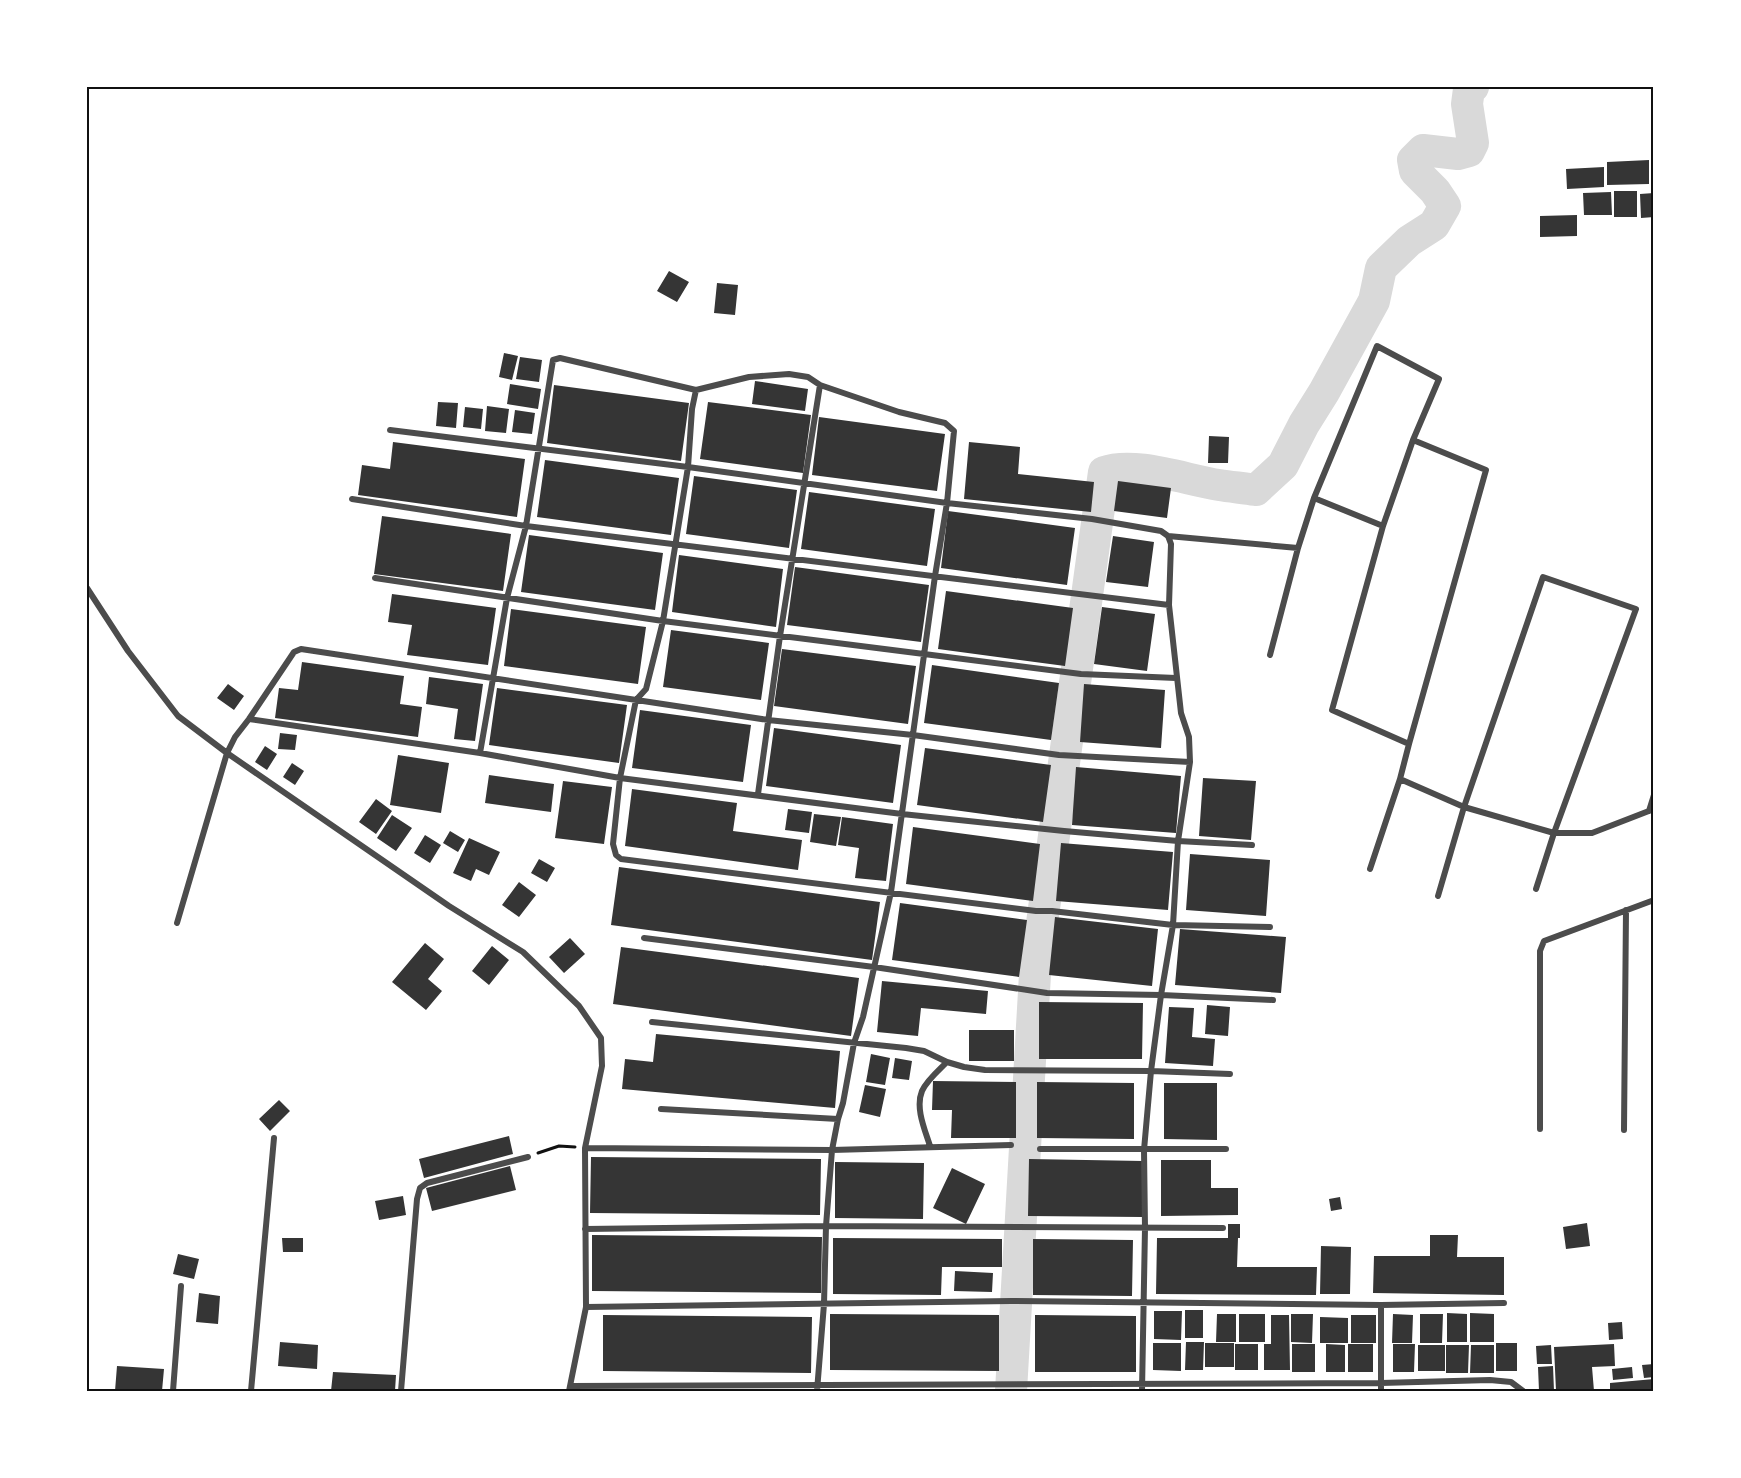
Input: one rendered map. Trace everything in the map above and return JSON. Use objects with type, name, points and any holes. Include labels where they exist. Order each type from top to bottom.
[{"type":"street","points":[[1270,655],[1298,548],[1314,498],[1377,346],[1439,379],[1413,440],[1383,526],[1332,710],[1409,744]]},
{"type":"street","points":[[480,753],[507,598],[526,526],[554,359],[560,358],[696,390],[749,377],[774,374],[808,377],[820,385],[899,412],[945,423],[954,431],[947,503],[891,892],[863,1017],[854,1043],[832,1150],[826,1226],[825,1304],[817,1388]]},
{"type":"street","points":[[758,794],[780,636],[820,385]]},
{"type":"street","points":[[696,390],[692,409],[688,467],[663,621],[646,689],[636,700],[620,778],[613,844],[616,855],[621,859],[1036,911],[1173,925],[1270,927]]},
{"type":"street","points":[[390,430],[688,467],[947,503],[1096,520],[1161,531],[1168,536],[1298,548]]},
{"type":"street","points":[[1370,869],[1400,779],[1486,470],[1413,440]]},
{"type":"street","points":[[1314,498],[1383,526]]},
{"type":"street","points":[[352,500],[526,526],[1169,605]]},
{"type":"street","points":[[1142,1387],[1144,1150],[1151,1071],[1173,925],[1178,841],[1190,762],[1189,737],[1181,713],[1176,678],[1169,605],[1171,544],[1168,536]]},
{"type":"street","points":[[1438,896],[1464,807],[1543,577],[1636,609],[1554,833],[1536,889]]},
{"type":"street","points":[[375,578],[663,621],[1081,674],[1176,678]]},
{"type":"street","points":[[87,588],[128,651],[178,716],[227,753],[449,906],[523,952],[579,1006],[601,1038],[602,1066],[585,1148],[586,1307],[570,1389],[817,1388],[1007,1384],[1142,1387],[1381,1387],[1490,1380],[1511,1382],[1523,1391]]},
{"type":"street","points":[[177,922],[227,753],[235,737],[294,652],[301,650],[768,720],[913,735],[1069,756],[1190,762]]},
{"type":"street","points":[[249,719],[480,753],[620,778],[902,814],[1048,830],[1252,845]]},
{"type":"street","points":[[1400,779],[1464,807],[1554,833],[1592,833],[1652,810],[1654,795]]},
{"type":"street","points":[[1540,1129],[1540,951],[1544,941],[1654,900]]},
{"type":"street","points":[[1624,1130],[1626,910]]},
{"type":"street","points":[[644,938],[874,967],[1047,993],[1273,1000]]},
{"type":"street","points":[[651,1022],[924,1051],[947,1062],[985,1070],[1230,1074]]},
{"type":"street","points":[[930,1146],[922,1120],[920,1099],[929,1080],[947,1062]]},
{"type":"street","points":[[661,1109],[838,1119]]},
{"type":"street","points":[[251,1391],[274,1138]]},
{"type":"street","points":[[585,1148],[832,1150],[1011,1145]]},
{"type":"street","points":[[1040,1149],[1226,1149]]},
{"type":"street","points":[[401,1391],[417,1199],[420,1188],[427,1183],[528,1157]]},
{"type":"street","points":[[585,1229],[826,1226],[1223,1228]]},
{"type":"street","points":[[173,1391],[181,1286]]},
{"type":"street","points":[[586,1307],[1011,1301],[1029,1303],[1381,1305],[1504,1303]]},
{"type":"street","points":[[1381,1305],[1381,1387]]},
{"type":"path","points":[[528,1157],[559,1146],[585,1148]]},
{"type":"building","points":[[1649,160],[1649,184],[1607,185],[1607,162]]},
{"type":"building","points":[[1604,167],[1604,187],[1567,189],[1566,169]]},
{"type":"building","points":[[1614,191],[1637,191],[1637,217],[1614,217]]},
{"type":"building","points":[[1611,192],[1612,215],[1584,215],[1583,193]]},
{"type":"building","points":[[1654,193],[1654,217],[1641,218],[1640,194]]},
{"type":"building","points":[[1577,215],[1577,236],[1540,237],[1540,216]]},
{"type":"building","points":[[669,271],[689,282],[677,302],[657,291]]},
{"type":"building","points":[[717,283],[738,285],[735,315],[714,313]]},
{"type":"building","points":[[504,353],[518,356],[512,380],[499,377]]},
{"type":"building","points":[[520,357],[542,360],[539,382],[516,379]]},
{"type":"building","points":[[755,381],[808,389],[805,411],[752,404]]},
{"type":"building","points":[[510,384],[541,389],[538,409],[507,404]]},
{"type":"building","points":[[554,385],[689,403],[681,461],[547,443]]},
{"type":"building","points":[[438,402],[458,403],[456,428],[436,426]]},
{"type":"building","points":[[708,402],[811,415],[803,473],[700,459]]},
{"type":"building","points":[[487,406],[509,409],[506,433],[485,431]]},
{"type":"building","points":[[465,407],[483,409],[481,429],[463,427]]},
{"type":"building","points":[[515,410],[535,413],[532,434],[512,432]]},
{"type":"building","points":[[819,417],[945,434],[937,491],[812,475]]},
{"type":"building","points":[[1209,436],[1229,437],[1228,463],[1208,463]]},
{"type":"building","points":[[393,442],[525,459],[517,517],[358,495],[362,465],[390,469]]},
{"type":"building","points":[[969,442],[1020,447],[1018,474],[1094,482],[1091,512],[964,499]]},
{"type":"building","points":[[545,460],[679,478],[671,535],[537,517]]},
{"type":"building","points":[[694,476],[797,490],[789,548],[686,534]]},
{"type":"building","points":[[1118,481],[1171,488],[1167,518],[1114,511]]},
{"type":"building","points":[[809,492],[935,509],[927,566],[801,549]]},
{"type":"building","points":[[948,511],[1075,528],[1067,585],[941,568]]},
{"type":"building","points":[[382,516],[511,534],[503,591],[374,574]]},
{"type":"building","points":[[529,535],[663,553],[655,610],[521,592]]},
{"type":"building","points":[[1113,536],[1154,542],[1148,587],[1106,582]]},
{"type":"building","points":[[679,555],[783,569],[776,627],[672,612]]},
{"type":"building","points":[[795,567],[929,585],[921,642],[787,625]]},
{"type":"building","points":[[946,591],[1073,608],[1065,666],[938,649]]},
{"type":"building","points":[[392,594],[496,608],[488,665],[407,655],[412,625],[388,622]]},
{"type":"building","points":[[1102,607],[1155,614],[1147,671],[1094,664]]},
{"type":"building","points":[[511,609],[646,627],[638,684],[504,666]]},
{"type":"building","points":[[671,630],[769,643],[761,700],[663,687]]},
{"type":"building","points":[[782,649],[916,666],[908,724],[774,706]]},
{"type":"building","points":[[302,662],[404,676],[400,704],[422,707],[418,737],[275,718],[279,688],[298,690]]},
{"type":"building","points":[[932,665],[1059,683],[1051,740],[924,723]]},
{"type":"building","points":[[429,677],[483,684],[475,741],[454,739],[458,709],[426,704]]},
{"type":"building","points":[[228,684],[244,696],[234,710],[217,698]]},
{"type":"building","points":[[1084,684],[1165,690],[1161,748],[1080,742]]},
{"type":"building","points":[[497,688],[627,705],[619,763],[489,745]]},
{"type":"building","points":[[640,710],[751,725],[743,782],[632,768]]},
{"type":"building","points":[[774,728],[901,745],[893,803],[766,786]]},
{"type":"building","points":[[280,733],[297,735],[295,750],[278,749]]},
{"type":"building","points":[[265,746],[277,754],[267,770],[255,762]]},
{"type":"building","points":[[925,748],[1051,765],[1043,822],[917,805]]},
{"type":"building","points":[[398,755],[449,763],[441,813],[390,805]]},
{"type":"building","points":[[292,763],[304,771],[295,785],[283,777]]},
{"type":"building","points":[[1076,767],[1181,776],[1176,833],[1072,825]]},
{"type":"building","points":[[489,775],[554,784],[551,812],[485,803]]},
{"type":"building","points":[[1203,778],[1256,781],[1251,840],[1199,836]]},
{"type":"building","points":[[563,781],[612,787],[604,844],[555,838]]},
{"type":"building","points":[[632,789],[737,803],[733,831],[802,840],[798,870],[625,846]]},
{"type":"building","points":[[376,799],[392,811],[376,834],[359,822]]},
{"type":"building","points":[[788,809],[812,812],[809,833],[785,830]]},
{"type":"building","points":[[814,814],[841,817],[836,846],[810,842]]},
{"type":"building","points":[[392,815],[412,828],[396,851],[377,838]]},
{"type":"building","points":[[842,817],[893,824],[886,881],[855,878],[859,848],[838,845]]},
{"type":"building","points":[[913,827],[1040,844],[1033,901],[906,884]]},
{"type":"building","points":[[450,831],[465,840],[458,852],[443,843]]},
{"type":"building","points":[[425,835],[441,845],[430,863],[414,853]]},
{"type":"building","points":[[469,838],[500,852],[489,875],[476,869],[471,881],[453,873]]},
{"type":"building","points":[[1061,843],[1173,852],[1168,910],[1056,901]]},
{"type":"building","points":[[1190,854],[1270,860],[1266,916],[1186,910]]},
{"type":"building","points":[[539,859],[555,868],[547,882],[531,873]]},
{"type":"building","points":[[619,867],[880,902],[872,960],[611,925]]},
{"type":"building","points":[[519,882],[536,895],[519,917],[502,905]]},
{"type":"building","points":[[900,903],[1027,920],[1019,977],[892,960]]},
{"type":"building","points":[[1055,917],[1158,929],[1152,986],[1049,975]]},
{"type":"building","points":[[1180,929],[1286,937],[1281,993],[1175,985]]},
{"type":"building","points":[[570,938],[585,954],[564,973],[549,957]]},
{"type":"building","points":[[425,943],[444,959],[428,979],[442,991],[426,1010],[392,982]]},
{"type":"building","points":[[492,946],[509,960],[489,985],[472,971]]},
{"type":"building","points":[[621,947],[859,978],[851,1036],[613,1004]]},
{"type":"building","points":[[882,981],[988,991],[986,1014],[921,1008],[918,1036],[877,1032]]},
{"type":"building","points":[[1039,1002],[1143,1003],[1142,1059],[1039,1059]]},
{"type":"building","points":[[1207,1005],[1230,1007],[1228,1036],[1205,1034]]},
{"type":"building","points":[[1169,1007],[1194,1008],[1192,1037],[1215,1039],[1213,1066],[1165,1063]]},
{"type":"building","points":[[969,1030],[1014,1030],[1014,1061],[969,1061]]},
{"type":"building","points":[[656,1034],[840,1051],[835,1108],[622,1089],[625,1059],[653,1062]]},
{"type":"building","points":[[871,1054],[890,1058],[885,1085],[866,1082]]},
{"type":"building","points":[[895,1058],[912,1061],[909,1080],[892,1078]]},
{"type":"building","points":[[933,1081],[1016,1082],[1016,1138],[951,1138],[952,1110],[932,1110]]},
{"type":"building","points":[[1037,1082],[1134,1083],[1134,1139],[1037,1138]]},
{"type":"building","points":[[1164,1083],[1217,1083],[1217,1140],[1164,1139]]},
{"type":"building","points":[[865,1085],[886,1089],[880,1117],[859,1112]]},
{"type":"building","points":[[279,1100],[290,1111],[270,1131],[259,1119]]},
{"type":"building","points":[[509,1136],[513,1154],[424,1178],[419,1159]]},
{"type":"building","points":[[591,1157],[821,1159],[820,1215],[590,1213]]},
{"type":"building","points":[[1029,1159],[1143,1161],[1142,1217],[1028,1216]]},
{"type":"building","points":[[1161,1160],[1211,1160],[1211,1188],[1238,1188],[1238,1215],[1161,1216]]},
{"type":"building","points":[[835,1162],[924,1163],[923,1219],[835,1218]]},
{"type":"building","points":[[510,1166],[516,1190],[432,1211],[426,1188]]},
{"type":"building","points":[[952,1168],[985,1184],[966,1224],[933,1208]]},
{"type":"building","points":[[403,1196],[406,1215],[379,1220],[375,1201]]},
{"type":"building","points":[[1340,1197],[1342,1209],[1331,1211],[1329,1199]]},
{"type":"building","points":[[1587,1223],[1590,1246],[1566,1249],[1563,1227]]},
{"type":"building","points":[[1228,1224],[1240,1224],[1237,1267],[1317,1267],[1316,1295],[1156,1294],[1157,1238],[1228,1238]]},
{"type":"building","points":[[592,1235],[822,1237],[821,1293],[592,1291]]},
{"type":"building","points":[[1430,1235],[1458,1235],[1457,1257],[1504,1257],[1504,1295],[1373,1293],[1374,1256],[1430,1256]]},
{"type":"building","points":[[282,1238],[303,1238],[303,1252],[283,1252]]},
{"type":"building","points":[[833,1238],[1002,1239],[1002,1267],[942,1267],[941,1295],[833,1294]]},
{"type":"building","points":[[1033,1239],[1133,1240],[1132,1296],[1033,1295]]},
{"type":"building","points":[[1321,1246],[1351,1247],[1350,1294],[1320,1294]]},
{"type":"building","points":[[178,1254],[199,1259],[194,1279],[173,1274]]},
{"type":"building","points":[[955,1271],[993,1273],[992,1292],[954,1291]]},
{"type":"building","points":[[199,1293],[220,1296],[218,1324],[196,1322]]},
{"type":"building","points":[[1185,1310],[1203,1310],[1203,1338],[1185,1338]]},
{"type":"building","points":[[1154,1311],[1182,1311],[1181,1340],[1154,1339]]},
{"type":"building","points":[[1447,1313],[1467,1314],[1467,1342],[1447,1342]]},
{"type":"building","points":[[1470,1313],[1494,1314],[1494,1342],[1470,1342]]},
{"type":"building","points":[[830,1314],[999,1315],[999,1371],[830,1370]]},
{"type":"building","points":[[1217,1314],[1236,1314],[1236,1342],[1216,1342]]},
{"type":"building","points":[[1239,1314],[1265,1314],[1265,1342],[1239,1342]]},
{"type":"building","points":[[1291,1314],[1313,1314],[1312,1343],[1291,1342]]},
{"type":"building","points":[[1393,1314],[1413,1315],[1412,1343],[1392,1343]]},
{"type":"building","points":[[1420,1314],[1443,1314],[1442,1343],[1420,1343]]},
{"type":"building","points":[[603,1315],[812,1317],[811,1373],[603,1371]]},
{"type":"building","points":[[1035,1315],[1136,1316],[1136,1372],[1035,1372]]},
{"type":"building","points":[[1271,1315],[1289,1315],[1290,1370],[1264,1370],[1264,1344],[1271,1344]]},
{"type":"building","points":[[1351,1315],[1376,1315],[1376,1343],[1351,1343]]},
{"type":"building","points":[[1320,1317],[1348,1318],[1348,1343],[1320,1343]]},
{"type":"building","points":[[1622,1322],[1623,1339],[1609,1340],[1608,1323]]},
{"type":"building","points":[[280,1342],[318,1345],[317,1369],[278,1366]]},
{"type":"building","points":[[1186,1342],[1204,1342],[1203,1370],[1185,1370]]},
{"type":"building","points":[[1153,1343],[1181,1343],[1181,1371],[1153,1370]]},
{"type":"building","points":[[1205,1343],[1234,1343],[1234,1367],[1205,1367]]},
{"type":"building","points":[[1496,1343],[1517,1343],[1517,1371],[1496,1371]]},
{"type":"building","points":[[1235,1344],[1258,1344],[1258,1370],[1235,1370]]},
{"type":"building","points":[[1292,1344],[1315,1344],[1315,1372],[1292,1372]]},
{"type":"building","points":[[1326,1344],[1345,1345],[1345,1372],[1326,1372]]},
{"type":"building","points":[[1348,1344],[1373,1344],[1373,1372],[1348,1372]]},
{"type":"building","points":[[1393,1344],[1415,1344],[1414,1372],[1393,1372]]},
{"type":"building","points":[[1614,1344],[1615,1366],[1592,1367],[1594,1391],[1556,1391],[1554,1347]]},
{"type":"building","points":[[1418,1345],[1445,1345],[1445,1371],[1418,1371]]},
{"type":"building","points":[[1446,1345],[1469,1345],[1468,1373],[1446,1373]]},
{"type":"building","points":[[1471,1345],[1494,1345],[1494,1373],[1470,1373]]},
{"type":"building","points":[[1551,1345],[1552,1364],[1537,1364],[1536,1346]]},
{"type":"building","points":[[1654,1364],[1654,1377],[1644,1378],[1642,1365]]},
{"type":"building","points":[[117,1366],[164,1369],[162,1391],[115,1391]]},
{"type":"building","points":[[1553,1366],[1554,1391],[1539,1391],[1538,1367]]},
{"type":"building","points":[[1632,1367],[1633,1378],[1613,1380],[1612,1369]]},
{"type":"building","points":[[333,1372],[396,1375],[395,1391],[331,1391]]},
{"type":"building","points":[[1654,1379],[1654,1391],[1610,1391],[1610,1383]]},
{"type":"waterway","points":[[1011,1391],[1035,974],[1104,472],[1116,469],[1145,470],[1256,490],[1283,465],[1374,301],[1381,268],[1409,241],[1434,225],[1445,206],[1435,191],[1415,171],[1413,160],[1423,150],[1458,154],[1469,151],[1473,143],[1467,104],[1469,89],[1473,87]]}]
